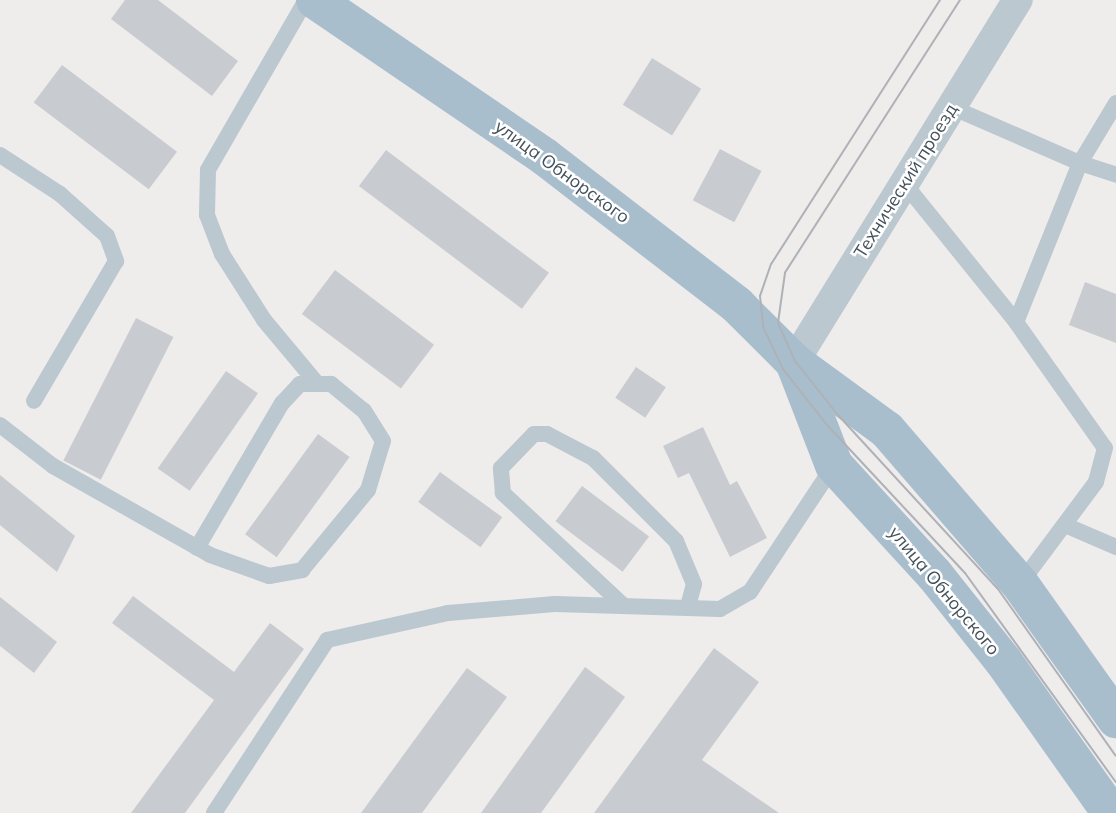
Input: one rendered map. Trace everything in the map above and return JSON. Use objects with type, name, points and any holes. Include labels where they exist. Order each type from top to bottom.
[{"type":"main road","name":"улица Обнорского","points":[[315,0],[545,157],[737,304],[794,362],[887,430],[1025,580],[1116,719]]},
{"type":"main road","name":"улица Обнорского","points":[[794,362],[834,465],[978,629],[1111,813]]},
{"type":"street","name":"Технический проезд","points":[[794,362],[1018,0]]},
{"type":"lane","points":[[306,0],[208,170],[207,215],[222,254],[264,320],[315,381]]},
{"type":"lane","points":[[1016,322],[1080,163],[1116,103]]},
{"type":"lane","points":[[951,107],[1080,163],[1116,175]]},
{"type":"lane","points":[[0,155],[60,194],[107,236],[116,261],[34,401]]},
{"type":"lane","points":[[904,183],[1016,322],[1105,448],[1096,482],[1025,580]]},
{"type":"lane","points":[[0,425],[52,466],[197,548],[269,576],[302,570],[368,490],[383,441],[364,411],[331,384],[315,381],[300,384],[282,403],[197,548]]},
{"type":"lane","points":[[624,606],[503,493],[502,468],[534,434],[547,434],[593,457],[676,541],[694,584],[688,607]]},
{"type":"lane","points":[[214,813],[327,640],[448,613],[624,606],[720,609],[750,592],[834,465]]},
{"type":"lane","points":[[1065,525],[1116,547]]},
{"type":"building","points":[[125,0],[158,0],[238,61],[212,96],[111,19]]},
{"type":"building","points":[[652,58],[701,89],[672,135],[623,105]]},
{"type":"building","points":[[62,65],[177,152],[149,189],[34,103]]},
{"type":"building","points":[[720,149],[761,171],[734,222],[693,200]]},
{"type":"building","points":[[386,150],[549,273],[522,309],[359,186]]},
{"type":"building","points":[[335,270],[434,345],[401,389],[302,314]]},
{"type":"building","points":[[1085,282],[1116,294],[1116,343],[1069,325]]},
{"type":"building","points":[[136,318],[173,337],[101,480],[63,461]]},
{"type":"building","points":[[636,367],[666,387],[645,418],[615,398]]},
{"type":"building","points":[[226,371],[258,393],[190,491],[158,468]]},
{"type":"building","points":[[703,427],[730,485],[737,481],[767,538],[730,557],[689,473],[678,478],[663,446]]},
{"type":"building","points":[[318,434],[350,457],[277,557],[245,534]]},
{"type":"building","points":[[440,472],[502,517],[481,547],[418,502]]},
{"type":"building","points":[[0,475],[75,536],[57,572],[0,525]]},
{"type":"building","points":[[582,486],[649,537],[623,572],[556,521]]},
{"type":"building","points":[[133,596],[234,672],[270,623],[304,649],[185,813],[131,813],[214,700],[112,623]]},
{"type":"building","points":[[0,597],[57,642],[34,673],[0,646]]},
{"type":"building","points":[[714,648],[759,682],[702,760],[779,813],[594,813]]},
{"type":"building","points":[[585,667],[625,697],[541,813],[481,813]]},
{"type":"building","points":[[467,668],[507,697],[422,813],[361,813]]},
{"type":"tram line","points":[[940,0],[771,264],[760,296],[763,327],[783,369],[827,425],[965,573],[1116,782]]},
{"type":"tram line","points":[[960,0],[785,273],[778,323],[795,361],[838,415],[998,589],[1116,756]]}]
